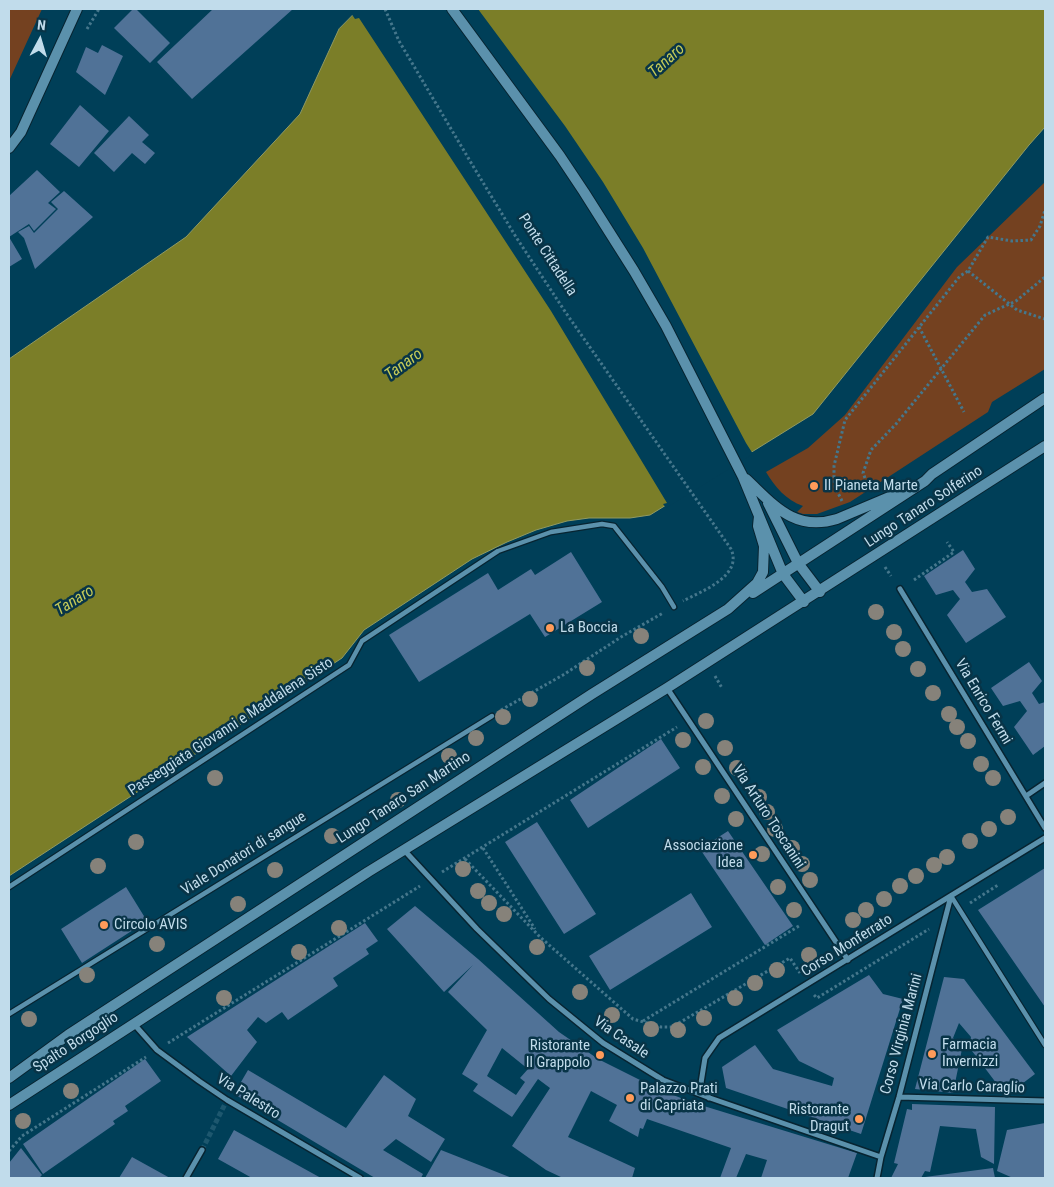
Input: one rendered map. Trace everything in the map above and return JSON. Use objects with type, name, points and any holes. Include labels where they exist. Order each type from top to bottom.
[{"type":"main road","points":[[9,148],[21,132],[78,9]]},
{"type":"main road","points":[[452,9],[554,148],[608,229],[666,326],[743,477],[783,574],[804,602]]},
{"type":"main road","name":"Lungo Tanaro Solferino","points":[[765,498],[784,514],[796,519],[811,522],[829,521],[885,500],[932,474],[1045,398]]},
{"type":"main road","name":"Lungo Tanaro Solferino","points":[[668,688],[1045,446]]},
{"type":"main road","name":"Lungo Tanaro Solferino","points":[[728,609],[925,481],[932,474]]},
{"type":"main road","points":[[743,477],[765,498],[798,564],[820,592]]},
{"type":"main road","name":"Lungo Tanaro San Martino","points":[[9,1078],[68,1035],[592,694],[728,609],[757,583],[763,572],[764,546],[758,526],[759,516]]},
{"type":"main road","points":[[134,1024],[404,850],[668,688]]},
{"type":"main road","name":"Spalto Borgoglio","points":[[9,1105],[134,1024]]},
{"type":"street","name":"Passeggiata Giovanni e Maddalena Sisto","points":[[9,887],[349,665],[362,641],[498,551],[551,532],[602,524],[614,526],[662,586],[674,607]]},
{"type":"street","name":"Via Enrico Fermi","points":[[900,589],[1045,828]]},
{"type":"street","name":"Via Arturo Toscanini","points":[[668,688],[848,960]]},
{"type":"street","name":"Viale Donatori di sangue","points":[[9,1014],[492,716]]},
{"type":"street","points":[[1026,796],[1045,783]]},
{"type":"street","name":"Corso Monferrato","points":[[710,1098],[701,1083],[705,1058],[719,1038],[1045,838]]},
{"type":"street","name":"Via Casale","points":[[404,850],[477,930],[549,999],[603,1043],[663,1080],[710,1098],[881,1156]]},
{"type":"street","points":[[951,896],[1045,1045]]},
{"type":"street","name":"Corso Virginia Marini","points":[[877,1178],[881,1156],[899,1097],[951,896]]},
{"type":"street","name":"Via Palestro","points":[[134,1024],[157,1050],[227,1100],[360,1178]]},
{"type":"street","name":"Via Carlo Caraglio","points":[[899,1097],[1045,1101]]},
{"type":"street","points":[[186,1178],[202,1150]]},
{"type":"path","name":"Ponte Cittadella","points":[[385,9],[399,41],[516,237],[589,346],[731,548],[734,566],[725,576],[674,607]]},
{"type":"path","points":[[844,505],[835,487],[834,466],[844,420],[960,276],[968,271],[988,237],[1012,241],[1031,240],[1040,226],[1045,210]]},
{"type":"path","points":[[968,271],[1017,310],[1045,319]]},
{"type":"path","points":[[865,478],[863,473],[871,450],[896,424],[984,314],[1016,301],[1045,277]]},
{"type":"path","points":[[919,327],[964,412]]},
{"type":"path","points":[[914,580],[954,552],[947,542]]},
{"type":"path","points":[[492,716],[563,675],[621,636],[674,607]]},
{"type":"path","points":[[9,1150],[22,1136],[157,1050],[689,719]]},
{"type":"path","points":[[483,848],[540,937]]},
{"type":"path","points":[[465,859],[540,937],[633,1019],[661,1027],[672,1028],[790,958],[817,998],[946,919]]},
{"type":"path","points":[[960,910],[999,884]]},
{"type":"path","points":[[642,1022],[799,926]]},
{"type":"shaded area","points":[[9,9],[42,9],[9,81]]},
{"type":"shaded area","points":[[1045,182],[1045,369],[992,402],[988,412],[850,502],[817,514],[797,512],[803,506],[781,492],[766,472],[808,448],[845,415],[957,267]]},
{"type":"water","name":"Tanaro","points":[[359,9],[1045,9],[1045,127],[813,414],[650,515],[630,518],[589,518],[567,521],[536,530],[472,559],[364,630],[342,658],[9,876],[9,359],[186,237],[300,114],[339,29]]},
{"type":"pier","points":[[356,9],[478,9],[565,126],[603,182],[643,248],[753,454],[666,508],[663,504],[667,503],[551,311],[359,18],[355,19],[351,13]]},
{"type":"building","points":[[133,9],[136,9],[170,43],[150,63],[114,28]]},
{"type":"building","points":[[213,9],[293,9],[192,99],[157,62]]},
{"type":"building","points":[[102,45],[123,56],[105,95],[76,72],[86,47],[98,53]]},
{"type":"building","points":[[80,105],[109,131],[79,167],[50,144]]},
{"type":"building","points":[[129,116],[149,135],[142,142],[155,153],[145,164],[132,153],[114,172],[94,153]]},
{"type":"building","points":[[37,170],[60,192],[48,203],[56,209],[34,231],[29,224],[9,237],[9,196]]},
{"type":"building","points":[[64,191],[93,217],[35,269],[24,238],[18,232],[29,226],[34,233],[58,209],[51,202]]},
{"type":"building","points":[[9,237],[22,259],[9,267]]},
{"type":"building","points":[[963,550],[975,569],[965,582],[972,592],[987,589],[1006,617],[966,643],[947,615],[960,599],[953,590],[936,595],[924,576]]},
{"type":"building","points":[[571,552],[602,602],[545,637],[530,614],[419,682],[389,635],[488,573],[498,590],[531,569],[535,575]]},
{"type":"building","points":[[1029,662],[1042,681],[1032,693],[1039,704],[1045,702],[1045,746],[1033,755],[1014,727],[1027,711],[1020,701],[1003,706],[991,688]]},
{"type":"building","points":[[661,739],[680,768],[588,828],[570,800]]},
{"type":"building","points":[[537,822],[596,914],[564,934],[505,842]]},
{"type":"building","points":[[728,831],[793,926],[765,945],[700,849]]},
{"type":"building","points":[[1045,868],[1045,1007],[978,910]]},
{"type":"building","name":"Circolo AVIS","points":[[126,887],[147,921],[82,963],[61,929]]},
{"type":"building","points":[[691,893],[712,927],[610,990],[589,956]]},
{"type":"building","points":[[415,906],[478,959],[559,1032],[598,1059],[660,1090],[694,1103],[857,1153],[848,1178],[761,1178],[767,1160],[746,1154],[736,1178],[720,1178],[731,1148],[647,1119],[643,1129],[640,1128],[638,1137],[609,1121],[617,1105],[591,1091],[568,1137],[635,1168],[632,1178],[563,1178],[546,1170],[512,1146],[550,1088],[538,1079],[512,1117],[473,1091],[478,1084],[462,1074],[487,1030],[448,992],[473,965],[444,992],[387,929]],"holes":[[[502,1048],[528,1069],[520,1078],[525,1082],[516,1095],[487,1076]]]},
{"type":"building","points":[[365,923],[378,941],[366,949],[369,954],[333,978],[338,986],[288,1020],[282,1012],[266,1023],[258,1017],[247,1030],[257,1042],[231,1076],[187,1037]]},
{"type":"building","points":[[869,975],[883,994],[903,999],[861,1134],[726,1088],[722,1067],[755,1045],[773,1069],[832,1086],[834,1078],[799,1061],[777,1030]]},
{"type":"building","points":[[944,977],[964,979],[1035,1074],[1006,1096],[969,1047],[971,1037],[959,1023],[953,1038],[962,1049],[953,1093],[915,1089]]},
{"type":"building","points":[[145,1059],[161,1081],[125,1106],[128,1111],[113,1121],[115,1124],[43,1174],[23,1144]]},
{"type":"building","points":[[248,1070],[346,1128],[384,1075],[416,1099],[408,1116],[445,1139],[431,1162],[396,1139],[383,1150],[423,1174],[421,1178],[375,1178],[234,1094]]},
{"type":"building","points":[[912,1104],[995,1107],[994,1164],[981,1157],[976,1129],[940,1126],[930,1172],[925,1171],[921,1178],[891,1178],[898,1164],[894,1163],[907,1109],[912,1110]]},
{"type":"building","points":[[1045,1123],[1045,1178],[1013,1178],[997,1171],[1007,1130]]},
{"type":"building","points":[[234,1130],[321,1178],[252,1178],[218,1159]]},
{"type":"building","points":[[21,1148],[42,1175],[39,1178],[9,1178],[9,1163]]},
{"type":"building","points":[[441,1150],[512,1178],[425,1178]]},
{"type":"building","points":[[132,1157],[170,1178],[119,1178]]},
{"type":"building","points":[[993,1168],[995,1178],[925,1178],[925,1177]]},
{"type":"tunnel","points":[[202,1150],[227,1100]]},
{"type":"place","name":"Il Pianeta Marte","points":[[814,486]]},
{"type":"place","name":"La Boccia","points":[[550,628]]},
{"type":"place","name":"Associazione Idea","points":[[753,855]]},
{"type":"place","name":"Circolo AVIS","points":[[104,925]]},
{"type":"place","name":"Farmacia Invernizzi","points":[[932,1054]]},
{"type":"place","name":"Ristorante Il Grappolo","points":[[600,1055]]},
{"type":"place","name":"Palazzo Prati di Capriata","points":[[630,1098]]},
{"type":"place","name":"Ristorante Dragut","points":[[859,1119]]}]
